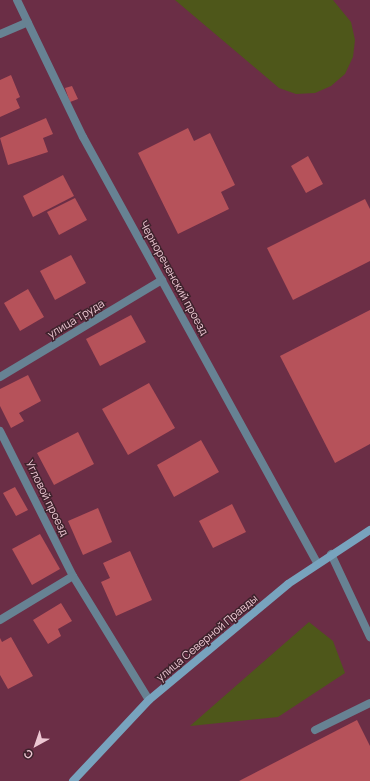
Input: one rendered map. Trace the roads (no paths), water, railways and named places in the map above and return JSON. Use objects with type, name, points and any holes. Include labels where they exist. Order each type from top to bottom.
[{"type":"main road","name":"улица Северной Правды","points":[[73,781],[149,700],[317,563],[370,530]]},
{"type":"street","name":"Чернореченский проезд","points":[[17,0],[83,137],[317,563]]},
{"type":"street","points":[[0,34],[28,22]]},
{"type":"street","name":"улица Труда","points":[[0,377],[162,280]]},
{"type":"street","name":"Угловой проезд","points":[[0,431],[73,576],[149,700]]},
{"type":"street","points":[[331,554],[370,637]]},
{"type":"street","points":[[0,620],[73,576]]},
{"type":"street","points":[[316,730],[370,703]]}]
